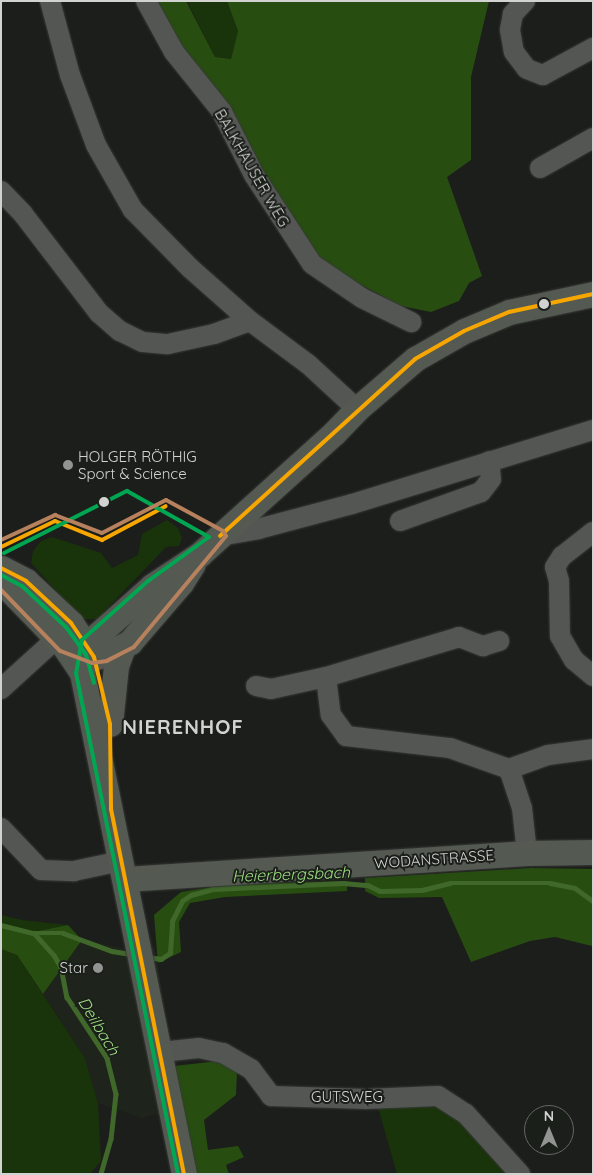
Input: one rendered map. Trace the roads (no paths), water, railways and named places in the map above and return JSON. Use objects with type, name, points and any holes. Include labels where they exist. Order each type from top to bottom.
[{"type":"main road","points":[[80,652],[152,586],[200,554],[334,433],[357,408],[415,359],[464,331],[525,307],[593,294]]},
{"type":"main road","points":[[112,809],[110,724],[114,684],[123,646],[181,583],[200,554]]},
{"type":"main road","points":[[1,568],[26,581],[71,623],[80,652],[110,724]]},
{"type":"main road","points":[[1,581],[80,652],[102,776],[112,809],[184,1174]]},
{"type":"main road","points":[[80,652],[123,646]]},
{"type":"main road","name":"WODANSTRASSE","points":[[123,870],[527,853],[593,852]]},
{"type":"street","points":[[50,1],[70,74],[96,145],[133,210],[190,268],[250,321],[308,364],[357,408]]},
{"type":"street","name":"BALKHAUSER WEG","points":[[146,1],[174,52],[222,112],[254,175],[312,264],[362,298],[411,322]]},
{"type":"street","points":[[525,1],[513,14],[510,30],[514,52],[527,69],[543,75],[593,48]]},
{"type":"street","points":[[540,168],[593,138]]},
{"type":"street","points":[[1,190],[24,214],[99,312],[120,331],[143,342],[168,344],[214,334],[250,321]]},
{"type":"street","points":[[220,536],[258,529],[352,504],[593,430]]},
{"type":"street","points":[[400,521],[481,492],[491,479],[489,461]]},
{"type":"street","points":[[593,532],[562,556],[555,567],[559,581],[560,636],[574,660],[593,676]]},
{"type":"street","points":[[256,686],[271,689],[326,677],[459,637],[484,646],[499,641]]},
{"type":"street","points":[[1,689],[80,652]]},
{"type":"street","points":[[326,677],[335,724],[346,736],[450,748],[509,769],[548,756],[593,749]]},
{"type":"street","points":[[509,769],[522,808],[527,853]]},
{"type":"street","points":[[1,828],[41,870],[123,870]]},
{"type":"street","name":"GUTSWEG","points":[[161,1052],[199,1048],[223,1053],[251,1069],[271,1096],[366,1099],[438,1096],[466,1114],[520,1174]]},
{"type":"waterway","name":"Heierbergsbach","points":[[147,957],[161,959],[170,953],[172,921],[182,901],[191,895],[213,889],[343,883],[368,885],[380,891],[422,890],[450,883],[550,883],[575,888],[593,901]]},
{"type":"waterway","name":"Deilbach","points":[[1,925],[34,933],[54,955],[61,967],[67,997],[107,1058],[116,1094],[111,1139],[101,1174]]},
{"type":"waterway","name":"Heierbergsbach","points":[[34,933],[63,933],[112,951],[132,954]]},
{"type":"place","name":"HOLGER RÖTHIG Sport & Science","points":[[68,465]]},
{"type":"place","name":"Star","points":[[98,968]]},
{"type":"district","name":"NIERENHOF","points":[[183,726]]}]
